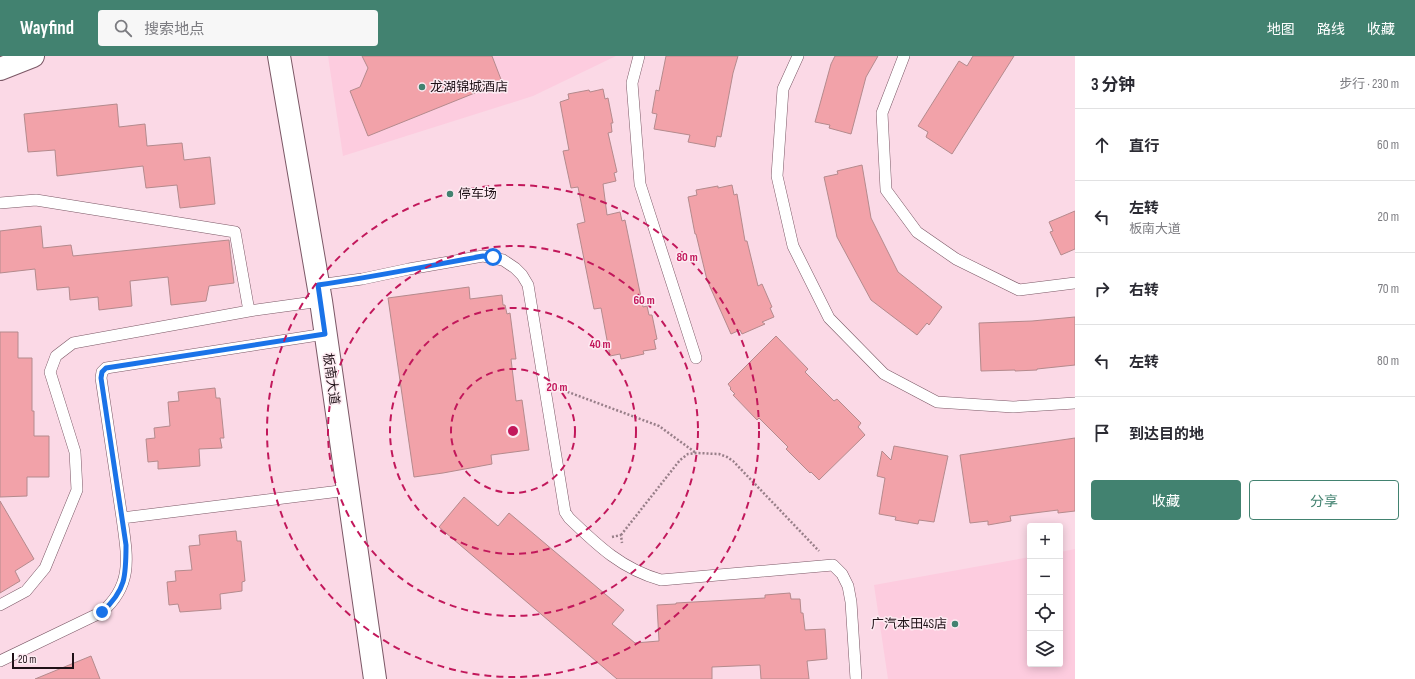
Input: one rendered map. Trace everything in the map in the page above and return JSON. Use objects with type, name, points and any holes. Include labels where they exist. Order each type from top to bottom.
[{"type":"main road","points":[[0,69],[33,56]]},
{"type":"main road","name":"板南大道","points":[[280,56],[319,293],[375,679]]},
{"type":"lane","points":[[639,56],[632,83],[640,184],[696,358]]},
{"type":"lane","points":[[798,56],[783,89],[777,176],[793,246],[829,318],[884,374],[937,402],[1013,407],[1075,403]]},
{"type":"lane","points":[[904,56],[882,113],[886,190],[917,232],[956,258],[1018,290],[1075,283]]},
{"type":"lane","points":[[0,203],[36,200],[234,232],[249,311]]},
{"type":"lane","points":[[0,606],[26,591],[45,568],[77,490],[75,452],[50,372],[56,356],[73,343],[249,311],[319,293],[362,279],[483,256],[503,260],[522,275],[528,285],[565,512],[569,518],[617,560],[641,574],[661,580],[833,565],[842,574],[848,586],[851,602],[856,679]]},
{"type":"lane","points":[[0,661],[102,612],[110,605],[119,592],[124,580],[126,570],[126,545],[101,378],[102,372],[106,368],[325,334]]},
{"type":"lane","points":[[122,518],[348,490]]},
{"type":"path","points":[[544,383],[659,426],[696,453]]},
{"type":"path","points":[[621,535],[680,460],[688,454],[719,454],[733,461],[833,565]]},
{"type":"shaded area","points":[[328,56],[616,56],[533,96],[343,156]]},
{"type":"shaded area","name":"广汽本田4S店","points":[[1075,549],[1075,679],[888,679],[874,585],[1027,558],[1027,667],[1063,667],[1063,551]]},
{"type":"building","points":[[362,56],[492,56],[502,82],[368,136],[350,91],[360,87],[368,68]]},
{"type":"building","points":[[666,56],[738,56],[733,73],[721,137],[717,136],[715,147],[688,142],[690,135],[654,129],[657,114],[652,113],[656,90],[659,91]]},
{"type":"building","points":[[835,56],[878,56],[866,77],[851,134],[829,128],[830,125],[815,122],[831,64]]},
{"type":"building","points":[[973,56],[1014,56],[952,154],[926,137],[928,132],[918,126],[959,61],[967,66]]},
{"type":"building","points":[[603,89],[605,99],[608,98],[613,123],[611,123],[612,132],[608,133],[617,172],[614,173],[616,181],[603,184],[607,215],[620,212],[622,221],[625,220],[643,307],[647,306],[649,315],[652,315],[657,339],[654,340],[656,349],[643,351],[644,354],[621,359],[620,354],[610,356],[601,308],[594,309],[577,224],[585,222],[578,187],[571,188],[563,151],[569,150],[560,102],[569,99],[568,94]]},
{"type":"building","points":[[117,104],[119,127],[145,124],[147,146],[182,143],[184,160],[210,157],[215,204],[180,208],[177,185],[146,188],[143,166],[57,176],[55,150],[28,152],[24,114]]},
{"type":"building","points":[[862,165],[871,218],[898,272],[942,307],[929,325],[927,323],[917,335],[871,300],[837,237],[824,177],[838,174],[837,171]]},
{"type":"building","points":[[732,185],[734,195],[737,194],[745,241],[747,241],[758,286],[762,284],[772,307],[770,308],[774,317],[762,322],[765,324],[742,334],[740,330],[731,334],[707,280],[695,234],[688,197],[697,195],[696,190]]},
{"type":"building","points":[[1075,211],[1075,249],[1061,255],[1050,232],[1053,231],[1049,222]]},
{"type":"building","points":[[41,226],[43,248],[71,245],[73,256],[229,240],[234,283],[209,286],[206,301],[171,305],[168,277],[130,281],[132,306],[99,310],[98,297],[70,300],[69,287],[37,290],[35,269],[0,273],[0,231]]},
{"type":"building","points":[[469,287],[470,299],[502,295],[503,305],[505,305],[507,314],[510,313],[516,359],[511,359],[516,401],[522,400],[529,450],[491,455],[492,464],[414,477],[388,298]]},
{"type":"building","points":[[1075,317],[1075,365],[1037,370],[981,371],[979,323],[1032,321]]},
{"type":"building","points":[[0,332],[18,332],[18,358],[32,358],[32,411],[34,411],[34,436],[49,436],[49,477],[27,477],[27,496],[0,497]]},
{"type":"building","points":[[776,336],[808,369],[805,372],[834,401],[837,399],[861,423],[858,427],[865,435],[819,480],[786,449],[788,447],[759,418],[757,420],[733,395],[735,394],[730,389],[731,388],[728,384]]},
{"type":"building","points":[[215,388],[216,398],[220,398],[224,438],[220,438],[222,448],[199,449],[200,466],[158,469],[158,461],[148,462],[146,439],[155,438],[154,428],[170,426],[168,402],[179,401],[178,392]]},
{"type":"building","points":[[1075,438],[1075,511],[1058,513],[1058,510],[1010,516],[1011,521],[988,525],[988,521],[970,523],[960,455]]},
{"type":"building","points":[[894,446],[948,456],[934,522],[919,520],[918,524],[895,520],[896,517],[879,514],[885,478],[877,476],[882,451],[891,460]]},
{"type":"building","points":[[464,497],[498,526],[509,513],[624,610],[612,624],[635,643],[659,641],[657,605],[765,598],[765,595],[790,593],[791,599],[800,599],[801,613],[803,613],[805,630],[825,629],[827,659],[807,661],[809,679],[761,679],[760,665],[712,667],[712,679],[617,679],[439,527]]},
{"type":"building","points":[[0,501],[34,559],[15,571],[20,581],[0,593]]},
{"type":"building","points":[[236,531],[237,541],[241,541],[245,581],[242,582],[242,591],[220,594],[221,609],[180,612],[178,604],[169,605],[167,582],[176,581],[175,571],[192,570],[189,546],[200,545],[199,535]]},
{"type":"building","points":[[91,656],[100,679],[35,679]]},
{"type":"place","name":"龙湖锦城酒店","points":[[422,87]]},
{"type":"place","name":"停车场","points":[[450,194]]},
{"type":"place","name":"广汽本田4S店","points":[[955,624]]},
{"type":"route","points":[[102,612],[110,605],[119,592],[126,570],[126,545],[101,378],[102,372],[106,368],[325,334],[318,285],[362,279],[483,256],[493,257]]}]
